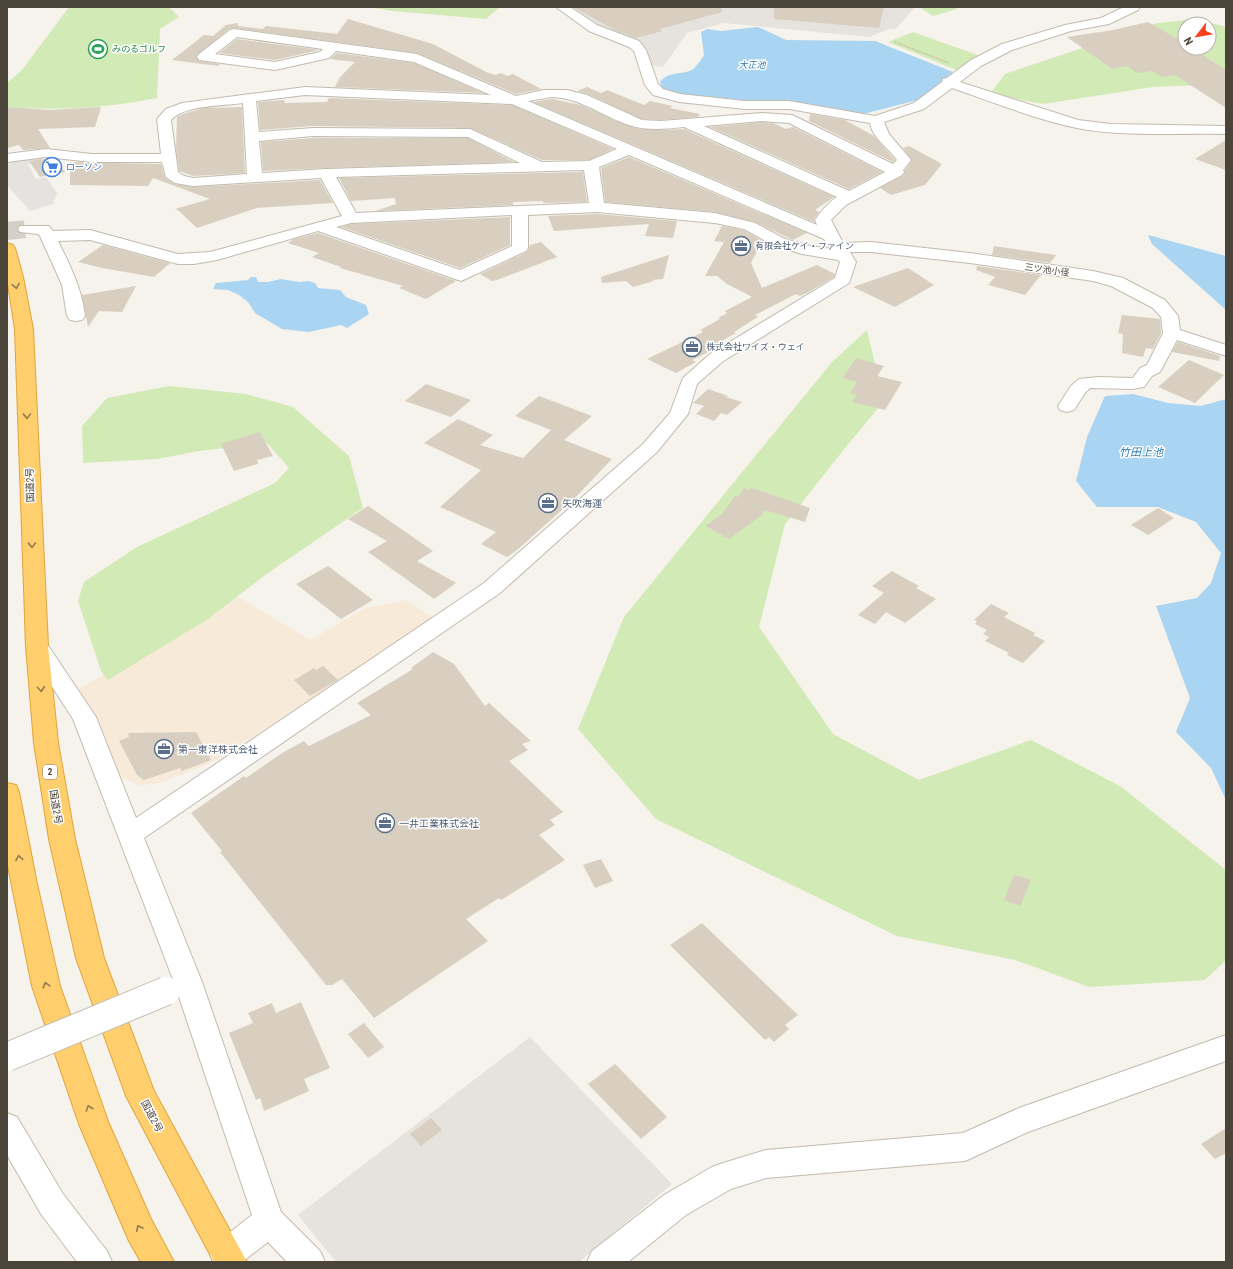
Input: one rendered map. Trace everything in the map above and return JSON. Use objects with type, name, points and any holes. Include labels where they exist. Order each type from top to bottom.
[{"type":"highway","name":"国道2号","points":[[7,248],[15,277],[24,329],[37,646],[46,743],[62,840],[90,958],[141,1096],[228,1258]]},
{"type":"highway","points":[[7,792],[24,884],[46,986],[94,1124],[140,1230],[158,1262]]},
{"type":"street","points":[[562,7],[593,28],[634,44],[640,50],[652,85],[658,92],[680,98],[745,105],[789,105],[877,120],[890,114],[919,106],[948,82],[990,54],[1007,47],[1069,28],[1105,21],[1134,7]]},
{"type":"street","points":[[333,47],[324,55],[275,66],[204,57],[234,33],[417,58],[628,150],[838,247]]},
{"type":"street","points":[[948,82],[1050,117],[1078,124],[1112,128],[1226,130]]},
{"type":"street","points":[[628,150],[591,165],[326,173],[192,182],[180,180],[171,174],[164,119],[171,112],[182,107],[305,91],[514,100],[544,94],[565,94],[576,96],[632,122],[645,125],[762,117],[792,119],[897,172]]},
{"type":"street","points":[[249,98],[255,178]]},
{"type":"street","points":[[130,835],[492,588],[650,448],[679,414],[689,382],[716,358],[843,280],[848,262],[823,220],[828,211],[849,197],[887,179],[897,172],[904,160],[898,151],[881,136],[877,120]]},
{"type":"street","points":[[686,123],[849,197]]},
{"type":"street","points":[[252,137],[313,132],[470,133],[542,167]]},
{"type":"street","points":[[7,158],[46,153],[92,158],[169,158]]},
{"type":"street","points":[[591,165],[597,208]]},
{"type":"street","points":[[326,173],[351,218]]},
{"type":"street","name":"三ツ池小径","points":[[48,236],[90,235],[178,259],[194,259],[210,257],[351,218],[597,208],[715,218],[749,226],[779,242],[808,251],[838,247],[871,247],[970,258],[1093,276],[1117,282],[1159,304],[1169,316],[1172,333]]},
{"type":"street","points":[[319,226],[461,276],[520,248],[520,211]]},
{"type":"street","points":[[26,229],[43,229],[48,236],[72,289],[76,316]]},
{"type":"street","points":[[1067,406],[1082,385],[1092,381],[1118,384],[1138,383],[1146,372],[1154,368],[1172,333],[1226,351]]},
{"type":"street","points":[[37,646],[84,717],[130,835],[177,986],[269,1221],[309,1262]]},
{"type":"street","points":[[7,1057],[177,986]]},
{"type":"street","points":[[603,1262],[675,1205],[723,1177],[766,1164],[965,1147],[1019,1122],[1226,1048]]},
{"type":"street","points":[[7,1127],[52,1204],[96,1262]]},
{"type":"street","points":[[228,1258],[269,1221]]},
{"type":"path","points":[[895,42],[966,70]]},
{"type":"shaded area","points":[[570,7],[915,7],[896,29],[889,29],[869,37],[724,23],[687,33],[663,67],[649,65],[646,55],[570,10]]},
{"type":"shaded area","points":[[29,158],[41,158],[43,161],[28,164],[36,179],[46,177],[57,193],[53,204],[30,211],[7,185],[7,164]]},
{"type":"shaded area","points":[[225,589],[310,640],[366,608],[406,600],[435,619],[213,762],[159,783],[139,785],[119,776],[79,688],[146,652]]},
{"type":"shaded area","points":[[530,1037],[672,1184],[579,1262],[336,1262],[298,1215]]},
{"type":"green space","name":"みのるゴルフ","points":[[69,7],[169,7],[179,17],[160,29],[157,98],[82,108],[45,109],[7,107],[7,83],[22,70]]},
{"type":"green space","points":[[369,7],[500,7],[486,19],[392,11]]},
{"type":"green space","points":[[919,7],[956,7],[957,9],[933,16]]},
{"type":"green space","points":[[1177,21],[1177,56],[1217,56],[1217,25],[1226,27],[1226,84],[1153,87],[1043,104],[1006,97],[992,91],[1005,74],[1158,23]]},
{"type":"green space","points":[[913,32],[980,56],[956,70],[888,42]]},
{"type":"green space","points":[[867,330],[884,401],[785,524],[759,627],[833,734],[919,780],[1031,740],[1120,786],[1226,870],[1226,960],[1205,980],[1089,987],[1015,960],[897,936],[656,819],[578,729],[624,617],[832,362]]},
{"type":"green space","points":[[169,386],[246,394],[293,407],[349,456],[363,508],[265,575],[208,619],[108,680],[101,671],[78,601],[84,582],[137,547],[275,483],[289,468],[267,443],[199,451],[157,459],[83,463],[82,426],[107,398]]},
{"type":"water","name":"大正池","points":[[758,27],[786,40],[875,41],[953,72],[918,100],[863,114],[793,102],[744,103],[678,96],[662,88],[660,82],[663,79],[667,76],[692,70],[704,55],[701,32],[707,29],[721,31]]},
{"type":"water","points":[[1148,235],[1226,256],[1226,310],[1152,244]]},
{"type":"water","points":[[251,277],[256,277],[258,282],[268,282],[281,279],[299,282],[308,281],[315,283],[318,288],[340,290],[346,297],[366,305],[369,314],[347,328],[341,325],[309,332],[282,329],[255,313],[248,302],[239,295],[228,290],[213,289],[216,283],[248,280]]},
{"type":"water","name":"竹田上池","points":[[1133,394],[1168,403],[1201,406],[1226,399],[1226,800],[1211,768],[1176,732],[1190,698],[1156,606],[1197,598],[1211,583],[1221,553],[1196,522],[1158,507],[1097,507],[1076,481],[1087,437],[1105,396]]},
{"type":"building","points":[[573,7],[721,7],[722,12],[660,29],[662,31],[636,38],[615,30]]},
{"type":"building","points":[[774,7],[884,7],[879,28],[774,19]]},
{"type":"building","points":[[348,19],[433,44],[486,72],[495,75],[501,73],[507,76],[513,74],[541,89],[516,94],[417,53],[234,28],[229,29],[196,56],[199,61],[220,64],[218,66],[172,60],[204,35],[213,36],[226,25],[238,23],[238,26],[263,29],[266,26],[337,34]]},
{"type":"building","points":[[1148,22],[1177,38],[1177,56],[1204,56],[1226,70],[1226,108],[1175,75],[1162,77],[1152,71],[1137,73],[1127,66],[1112,69],[1067,37],[1113,30]]},
{"type":"building","points":[[237,39],[320,50],[275,60],[219,53]]},
{"type":"building","points":[[337,53],[414,63],[483,93],[335,87],[340,77],[355,62],[330,59]]},
{"type":"building","points":[[587,87],[601,93],[607,90],[644,105],[650,101],[673,106],[670,108],[700,114],[698,117],[661,120],[642,119],[588,94],[577,91]]},
{"type":"building","points":[[329,98],[512,105],[613,149],[589,160],[542,160],[470,128],[313,126],[260,130],[258,102],[284,100],[285,103],[327,102]]},
{"type":"building","points":[[552,99],[581,105],[635,128],[656,130],[684,129],[834,197],[815,210],[819,212],[814,219],[814,222],[533,102]]},
{"type":"building","points":[[7,107],[50,110],[101,107],[95,127],[38,129],[50,148],[23,150],[19,145],[7,148]]},
{"type":"building","points":[[242,107],[245,173],[193,176],[179,171],[176,148],[177,117],[205,108]]},
{"type":"building","points":[[810,114],[845,120],[874,136],[895,160],[893,162],[809,121]]},
{"type":"building","points":[[762,122],[773,123],[786,129],[793,127],[882,172],[849,189],[710,127]]},
{"type":"building","points":[[313,138],[468,138],[514,162],[263,171],[261,142]]},
{"type":"building","points":[[1226,140],[1226,170],[1195,159]]},
{"type":"building","points":[[909,146],[942,164],[925,185],[891,195],[880,188],[903,176],[912,160],[903,148]]},
{"type":"building","points":[[629,157],[807,233],[793,240],[755,222],[715,212],[605,202],[601,168]]},
{"type":"building","points":[[46,159],[57,160],[65,172],[40,177],[29,161]]},
{"type":"building","points":[[70,162],[161,164],[165,178],[175,184],[193,187],[320,180],[333,203],[257,208],[197,228],[175,209],[210,199],[153,178],[148,186],[70,185]]},
{"type":"building","points":[[583,172],[587,202],[513,202],[513,205],[375,211],[396,204],[395,198],[351,201],[339,178]]},
{"type":"building","points":[[597,214],[677,221],[673,238],[645,236],[649,224],[554,231],[548,216]]},
{"type":"building","points":[[510,217],[510,245],[460,268],[341,227],[351,224]]},
{"type":"building","points":[[722,226],[743,230],[762,241],[751,263],[762,288],[817,265],[835,274],[834,277],[807,293],[800,296],[796,294],[755,315],[758,317],[734,332],[736,333],[720,342],[722,343],[709,350],[711,351],[692,360],[696,362],[676,373],[647,359],[703,332],[700,330],[720,319],[718,318],[727,313],[725,311],[752,297],[727,284],[717,276],[705,276],[724,242],[714,241]]},
{"type":"building","points":[[318,233],[456,281],[426,299],[399,288],[403,286],[340,268],[341,267],[312,257],[319,253],[288,243],[294,239]]},
{"type":"building","points":[[541,242],[557,257],[497,280],[492,281],[480,274],[527,252],[530,245]]},
{"type":"building","points":[[103,245],[170,263],[154,277],[102,268],[78,262]]},
{"type":"building","points":[[994,246],[1056,255],[1050,263],[992,255]]},
{"type":"building","points":[[669,255],[663,279],[652,280],[654,281],[633,287],[626,281],[602,283],[601,277]]},
{"type":"building","points":[[977,266],[1041,275],[1025,295],[988,285],[995,277],[976,270]]},
{"type":"building","points":[[908,268],[934,285],[895,307],[853,287]]},
{"type":"building","points":[[136,286],[122,312],[99,311],[88,327],[82,295]]},
{"type":"building","points":[[1122,315],[1160,319],[1161,333],[1153,349],[1146,348],[1143,357],[1122,353],[1123,334],[1118,333]]},
{"type":"building","points":[[1178,342],[1220,356],[1219,361],[1172,352]]},
{"type":"building","points":[[856,358],[884,366],[877,376],[902,382],[885,410],[852,402],[857,395],[850,393],[857,382],[843,378]]},
{"type":"building","points":[[1189,360],[1224,375],[1195,403],[1158,387]]},
{"type":"building","points":[[426,384],[471,400],[451,417],[405,401]]},
{"type":"building","points":[[708,389],[742,402],[727,415],[721,413],[714,421],[696,414],[704,406],[693,403]]},
{"type":"building","points":[[539,396],[592,416],[564,440],[612,459],[573,500],[516,551],[507,557],[481,544],[496,532],[440,507],[481,470],[424,443],[458,419],[493,435],[480,445],[523,458],[551,430],[515,416]]},
{"type":"building","points":[[260,432],[273,456],[257,460],[258,464],[234,471],[221,444]]},
{"type":"building","points":[[744,488],[750,490],[751,488],[810,508],[805,522],[765,510],[762,515],[729,539],[706,526],[723,513],[735,496],[738,497]]},
{"type":"building","points":[[368,506],[433,551],[417,561],[456,583],[434,599],[368,552],[387,541],[348,519]]},
{"type":"building","points":[[1158,508],[1174,518],[1148,535],[1131,525]]},
{"type":"building","points":[[328,566],[373,600],[341,619],[296,584]]},
{"type":"building","points":[[892,571],[919,586],[916,588],[936,599],[905,623],[886,612],[875,624],[858,615],[884,593],[872,586]]},
{"type":"building","points":[[991,604],[1009,613],[1004,617],[1035,633],[1033,635],[1045,641],[1023,663],[1007,655],[1009,653],[985,641],[989,637],[983,634],[987,630],[975,624],[977,621],[974,620]]},
{"type":"building","points":[[433,652],[454,664],[485,706],[489,703],[531,741],[522,744],[528,750],[509,761],[563,812],[550,820],[555,825],[539,835],[565,860],[501,900],[499,898],[466,919],[488,941],[374,1018],[342,979],[332,985],[326,985],[220,852],[222,851],[191,813],[244,776],[246,778],[282,753],[304,741],[309,746],[371,715],[357,703],[413,669],[411,668]]},
{"type":"building","points":[[323,666],[338,680],[310,696],[294,680],[314,668],[316,670]]},
{"type":"building","name":"第一東洋株式会社","points":[[196,732],[211,760],[182,771],[180,768],[144,780],[137,775],[119,741],[129,737],[128,733]]},
{"type":"building","points":[[601,859],[613,881],[595,888],[583,865]]},
{"type":"building","points":[[1014,875],[1031,880],[1020,906],[1004,900]]},
{"type":"building","points":[[702,923],[798,1015],[785,1025],[789,1029],[774,1042],[769,1037],[765,1040],[670,945]]},
{"type":"building","points":[[301,1002],[330,1068],[304,1079],[309,1091],[264,1111],[260,1098],[256,1100],[229,1033],[253,1023],[248,1013],[272,1003],[276,1013]]},
{"type":"building","points":[[364,1023],[384,1047],[368,1058],[348,1034]]},
{"type":"building","points":[[615,1064],[667,1117],[641,1139],[588,1084]]},
{"type":"building","points":[[431,1118],[442,1130],[421,1146],[410,1134]]},
{"type":"building","points":[[1226,1128],[1226,1153],[1215,1159],[1201,1144]]},
{"type":"tunnel","points":[[7,231],[26,229]]},
{"type":"place","name":"みのるゴルフ","points":[[98,49]]},
{"type":"place","name":"ローソン","points":[[52,167]]},
{"type":"place","name":"有限会社ケイ・ファイン","points":[[741,246]]},
{"type":"place","name":"株式会社ワイズ・ウェイ","points":[[692,347]]},
{"type":"place","name":"矢吹海運","points":[[548,503]]},
{"type":"place","name":"第一東洋株式会社","points":[[164,749]]},
{"type":"place","name":"一井工業株式会社","points":[[385,823]]}]
